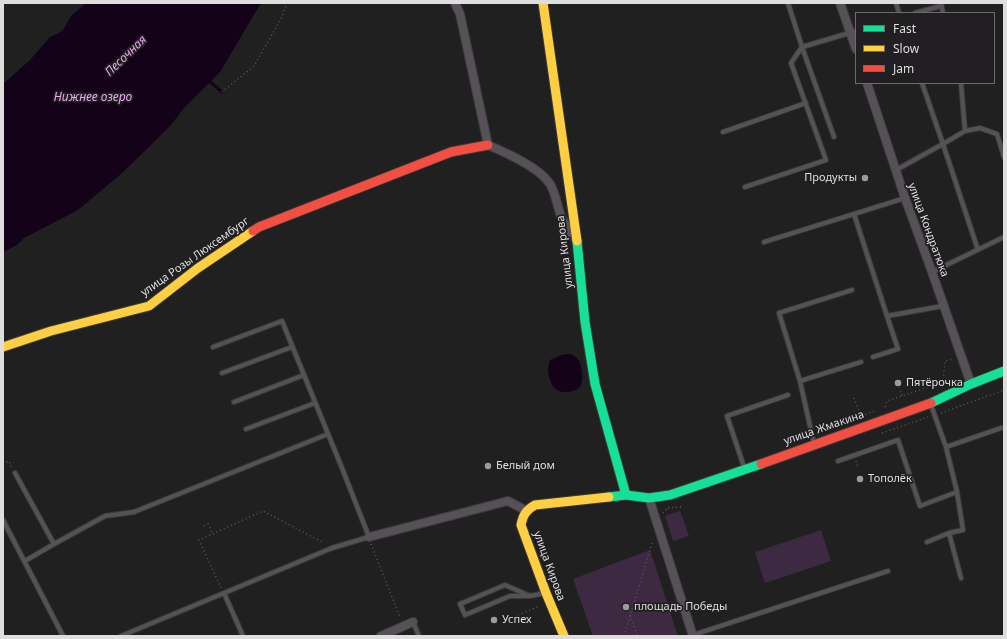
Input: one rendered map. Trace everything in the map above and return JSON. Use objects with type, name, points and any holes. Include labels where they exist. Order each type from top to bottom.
[{"type":"street","points":[[455,3],[460,14],[488,145],[513,156],[543,176],[552,188],[561,216],[568,230],[577,242]]},
{"type":"street","name":"улица Кирова","points":[[543,3],[577,242],[585,322],[595,384],[626,495]]},
{"type":"street","points":[[840,3],[853,32],[855,43]]},
{"type":"street","name":"улица Кондратюка","points":[[867,84],[905,198],[971,384]]},
{"type":"street","name":"улица Розы Люксембург","points":[[3,347],[52,331],[149,306],[198,268],[259,227],[451,152],[488,145]]},
{"type":"street","name":"улица Жмакина","points":[[649,498],[670,495],[815,445],[931,403],[971,384],[1004,371]]},
{"type":"street","points":[[368,537],[508,501],[525,510],[535,505],[626,495],[649,498],[693,636]]},
{"type":"street","name":"улица Кирова","points":[[525,510],[521,525],[562,636]]},
{"type":"street","points":[[381,636],[413,622]]},
{"type":"lane","points":[[788,3],[834,137]]},
{"type":"lane","points":[[918,12],[941,4]]},
{"type":"lane","points":[[745,186],[826,160],[791,63],[802,47],[853,32]]},
{"type":"lane","points":[[922,84],[978,250]]},
{"type":"lane","points":[[961,84],[965,131]]},
{"type":"lane","points":[[723,132],[806,103]]},
{"type":"lane","points":[[896,170],[965,131],[980,128],[997,134],[1004,157]]},
{"type":"lane","points":[[764,242],[905,198]]},
{"type":"lane","points":[[854,214],[898,349],[873,357]]},
{"type":"lane","points":[[932,272],[1004,237]]},
{"type":"lane","points":[[815,445],[800,381],[779,313],[852,290]]},
{"type":"lane","points":[[887,316],[943,306]]},
{"type":"lane","points":[[121,636],[332,548],[368,537],[282,321],[213,347]]},
{"type":"lane","points":[[222,373],[292,347]]},
{"type":"lane","points":[[800,381],[860,362]]},
{"type":"lane","points":[[234,402],[304,375]]},
{"type":"lane","points":[[745,468],[727,416],[788,395]]},
{"type":"lane","points":[[246,429],[315,403]]},
{"type":"lane","points":[[927,542],[949,533],[963,530],[957,492],[946,447],[931,403]]},
{"type":"lane","points":[[946,447],[1001,428]]},
{"type":"lane","points":[[25,561],[105,516],[134,512],[328,434]]},
{"type":"lane","points":[[838,461],[898,440],[920,506],[957,492]]},
{"type":"lane","points":[[15,473],[54,544]]},
{"type":"lane","points":[[3,520],[63,636]]},
{"type":"lane","points":[[949,533],[961,578]]},
{"type":"lane","points":[[693,636],[888,571]]},
{"type":"lane","points":[[530,596],[505,585],[460,604],[465,615],[510,596],[530,596],[546,593]]},
{"type":"lane","points":[[224,593],[243,636]]},
{"type":"lane","points":[[413,622],[419,636]]},
{"type":"path","points":[[222,92],[254,66],[281,19],[287,3]]},
{"type":"path","points":[[885,407],[887,402],[943,382],[945,362],[960,356]]},
{"type":"path","points":[[898,382],[902,396]]},
{"type":"path","points":[[879,434],[1004,390]]},
{"type":"path","points":[[3,464],[9,461],[15,473]]},
{"type":"path","points":[[624,636],[661,515],[673,503]]},
{"type":"path","points":[[667,509],[680,506],[683,508]]},
{"type":"path","points":[[224,593],[199,540],[263,511],[332,548]]},
{"type":"path","points":[[204,526],[208,524],[213,534]]},
{"type":"path","points":[[368,537],[403,626]]},
{"type":"path","points":[[518,614],[545,604]]},
{"type":"path","points":[[630,615],[638,636]]},
{"type":"shaded area","points":[[680,511],[689,536],[673,541],[665,516]]},
{"type":"shaded area","points":[[821,530],[831,561],[765,583],[755,552]]},
{"type":"shaded area","name":"площадь Победы","points":[[650,550],[678,636],[593,636],[573,579]]},
{"type":"water","name":"Нижнее озеро","points":[[86,3],[261,3],[220,72],[185,107],[170,126],[122,173],[78,210],[24,238],[17,245],[3,252],[3,84],[30,60],[50,37],[63,30],[71,16]]},
{"type":"water","points":[[568,354],[575,356],[578,359],[581,366],[582,383],[573,391],[562,392],[554,387],[550,380],[548,367],[550,360],[561,355]]},
{"type":"waterway","points":[[208,80],[222,92]]},
{"type":"traffic: fast","points":[[577,241],[585,322],[595,384],[626,495]]},
{"type":"traffic: fast","points":[[931,403],[971,384],[1004,371]]},
{"type":"traffic: fast","points":[[609,497],[626,495],[649,498],[670,495],[761,464]]},
{"type":"traffic: slow","points":[[543,3],[577,241]]},
{"type":"traffic: slow","points":[[3,347],[51,331],[149,306],[198,268],[253,231]]},
{"type":"traffic: slow","points":[[564,636],[546,593],[521,525],[523,518],[525,513],[535,505],[609,497]]},
{"type":"traffic: jam","points":[[253,231],[259,227],[451,152],[488,145]]},
{"type":"traffic: jam","points":[[761,464],[931,403]]},
{"type":"place","name":"Продукты","points":[[865,178]]},
{"type":"place","name":"Пятёрочка","points":[[898,383]]},
{"type":"place","name":"Белый дом","points":[[488,466]]},
{"type":"place","name":"Тополёк","points":[[860,479]]},
{"type":"place","name":"площадь Победы","points":[[626,607]]},
{"type":"place","name":"Успех","points":[[494,620]]},
{"type":"water label","name":"Песочная","points":[[126,56]]}]
